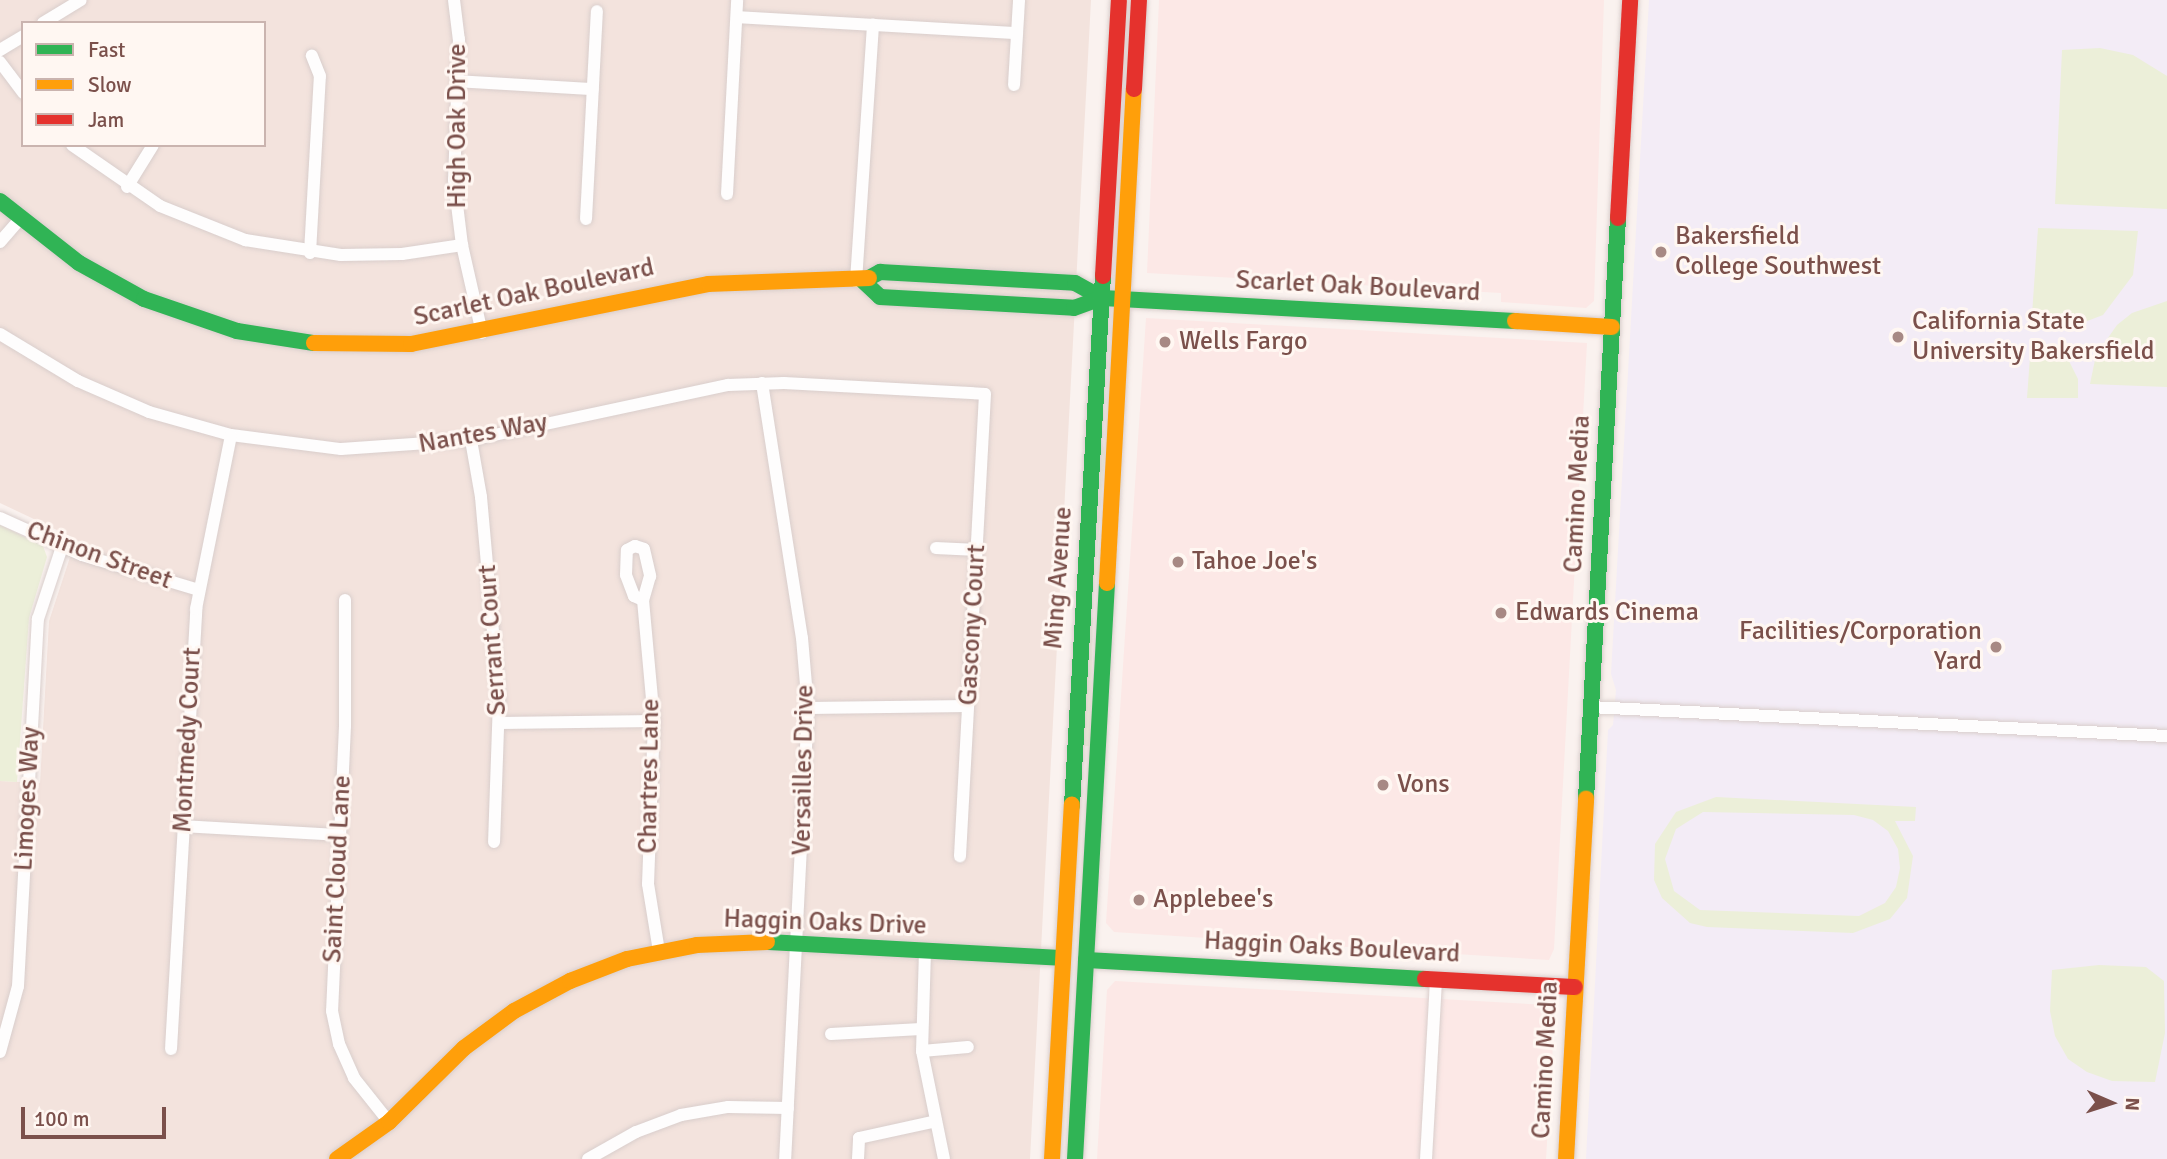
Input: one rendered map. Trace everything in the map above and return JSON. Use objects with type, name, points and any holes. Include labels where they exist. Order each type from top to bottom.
[{"type":"street","points":[[46,21],[82,0]]},
{"type":"street","name":"High Oak Drive","points":[[454,0],[457,81],[454,180],[461,245],[482,333]]},
{"type":"street","points":[[727,194],[737,0]]},
{"type":"street","points":[[1014,85],[1018,0]]},
{"type":"street","name":"Ming Avenue","points":[[1052,1159],[1119,0]]},
{"type":"street","name":"Ming Avenue","points":[[1074,1159],[1139,0]]},
{"type":"street","name":"Camino Media","points":[[1566,1159],[1630,0]]},
{"type":"street","points":[[586,219],[597,10]]},
{"type":"street","points":[[737,17],[1017,33]]},
{"type":"street","points":[[860,281],[873,25]]},
{"type":"street","points":[[0,50],[21,37]]},
{"type":"street","points":[[310,253],[320,76],[312,56]]},
{"type":"street","points":[[0,62],[21,90]]},
{"type":"street","points":[[457,81],[593,89]]},
{"type":"street","points":[[75,147],[127,187],[216,230],[310,253],[402,254],[461,245]]},
{"type":"street","points":[[127,187],[152,147]]},
{"type":"street","name":"Scarlet Oak Boulevard","points":[[0,201],[20,219],[111,282],[178,313],[237,331],[301,343],[374,346],[482,333],[709,284],[860,281],[880,272],[1076,283],[1102,298]]},
{"type":"street","points":[[0,242],[20,219]]},
{"type":"street","name":"Scarlet Oak Boulevard","points":[[860,281],[880,297],[1074,308],[1102,298],[1612,327]]},
{"type":"street","name":"Nantes Way","points":[[0,334],[49,365],[118,400],[232,435],[341,449],[471,440],[699,390],[762,383],[985,394]]},
{"type":"street","name":"Versailles Drive","points":[[762,383],[802,638],[808,708],[786,1159]]},
{"type":"street","name":"Gascony Court","points":[[960,856],[985,394]]},
{"type":"street","name":"Montmedy Court","points":[[171,1049],[199,590],[232,435]]},
{"type":"street","name":"Serrant Court","points":[[471,440],[481,497],[500,723],[494,842]]},
{"type":"street","name":"Chinon Street","points":[[0,518],[62,547],[199,590]]},
{"type":"street","name":"Limoges Way","points":[[0,1052],[18,986],[38,619],[62,547]]},
{"type":"street","points":[[936,548],[977,550]]},
{"type":"street","name":"Saint Cloud Lane","points":[[345,600],[340,835],[331,988],[335,1028],[354,1078],[389,1122]]},
{"type":"street","name":"Chartres Lane","points":[[643,600],[654,721],[648,884],[659,951]]},
{"type":"street","points":[[808,708],[968,706]]},
{"type":"street","points":[[1590,707],[2167,736]]},
{"type":"street","points":[[500,723],[654,721]]},
{"type":"street","points":[[183,827],[340,835]]},
{"type":"street","name":"Haggin Oaks Drive","points":[[337,1159],[389,1122],[464,1048],[513,1011],[579,977],[659,951],[728,942],[1086,960]]},
{"type":"street","points":[[925,951],[922,1051],[944,1159]]},
{"type":"street","name":"Haggin Oaks Boulevard","points":[[1086,960],[1575,987]]},
{"type":"street","points":[[1426,1159],[1436,979]]},
{"type":"street","points":[[831,1034],[921,1029]]},
{"type":"street","points":[[922,1051],[968,1047]]},
{"type":"street","points":[[588,1159],[635,1132],[681,1115],[728,1107],[788,1108]]},
{"type":"street","points":[[858,1159],[859,1138],[936,1121]]},
{"type":"shaded area","points":[[0,0],[1091,0],[1030,1159],[0,1159],[0,781],[40,783],[49,621],[76,539],[0,503]]},
{"type":"shaded area","points":[[1159,0],[1604,0],[1594,301],[1586,308],[1501,302],[1501,293],[1147,273]]},
{"type":"shaded area","name":"California State University Bakersfield","points":[[1649,0],[2167,0],[2167,1159],[1586,1159],[1608,730],[1613,725],[1616,690],[1611,674]]},
{"type":"shaded area","points":[[1146,318],[1587,343],[1554,949],[1549,960],[1114,932],[1106,923]]},
{"type":"shaded area","points":[[1115,981],[1547,1005],[1555,1011],[1546,1159],[1097,1159],[1107,990]]},
{"type":"green space","points":[[2100,48],[2133,55],[2167,76],[2167,209],[2055,204],[2062,50]]},
{"type":"green space","points":[[2038,228],[2138,231],[2133,275],[2103,315],[2061,331],[2031,329]]},
{"type":"green space","points":[[2167,301],[2167,387],[2090,384],[2096,355],[2117,325],[2132,313]]},
{"type":"green space","points":[[2031,343],[2049,346],[2067,357],[2078,379],[2078,398],[2027,398]]},
{"type":"green space","points":[[1100,435],[1105,453],[1096,568],[1100,479],[1097,452]]},
{"type":"green space","points":[[0,525],[43,546],[47,557],[29,618],[17,782],[0,781]]},
{"type":"green space","points":[[1093,617],[1090,746],[1081,746],[1088,630]]},
{"type":"green space","points":[[1716,797],[1916,807],[1915,821],[1895,821],[1913,856],[1907,898],[1890,919],[1853,933],[1707,927],[1690,923],[1662,898],[1654,880],[1655,844],[1676,812]],"holes":[[[1703,812],[1854,815],[1873,820],[1888,831],[1898,849],[1900,868],[1896,887],[1885,903],[1859,916],[1700,910],[1674,891],[1665,859],[1676,829]]]},
{"type":"green space","points":[[2099,965],[2146,967],[2164,981],[2165,1033],[2155,1082],[2112,1081],[2087,1072],[2068,1059],[2055,1036],[2050,1011],[2052,970]]},
{"type":"traffic: fast","points":[[0,201],[79,263],[144,299],[237,331],[314,343]]},
{"type":"traffic: fast","points":[[1586,799],[1618,218]]},
{"type":"traffic: fast","points":[[869,278],[880,272],[1075,283],[1102,298]]},
{"type":"traffic: fast","points":[[1072,805],[1103,276]]},
{"type":"traffic: fast","points":[[863,281],[880,297],[1074,308],[1102,298],[1515,321]]},
{"type":"traffic: fast","points":[[1075,1159],[1107,583]]},
{"type":"traffic: fast","points":[[767,942],[1062,958]]},
{"type":"traffic: fast","points":[[1086,960],[1425,979]]},
{"type":"traffic: slow","points":[[1107,583],[1134,89]]},
{"type":"traffic: slow","points":[[314,343],[411,344],[709,284],[869,278]]},
{"type":"traffic: slow","points":[[1515,321],[1612,327]]},
{"type":"traffic: slow","points":[[1566,1159],[1586,799]]},
{"type":"traffic: slow","points":[[1052,1159],[1072,805]]},
{"type":"traffic: slow","points":[[337,1159],[389,1122],[464,1048],[514,1011],[570,981],[627,959],[697,945],[767,942]]},
{"type":"traffic: jam","points":[[1103,276],[1119,0]]},
{"type":"traffic: jam","points":[[1134,89],[1139,0]]},
{"type":"traffic: jam","points":[[1618,218],[1630,0]]},
{"type":"traffic: jam","points":[[1425,979],[1575,987]]},
{"type":"place","name":"Bakersfield College Southwest","points":[[1661,252]]},
{"type":"place","name":"California State University Bakersfield","points":[[1898,337]]},
{"type":"place","name":"Wells Fargo","points":[[1165,342]]},
{"type":"place","name":"Tahoe Joe's","points":[[1178,562]]},
{"type":"place","name":"Edwards Cinema","points":[[1501,613]]},
{"type":"place","name":"Facilities/Corporation Yard","points":[[1996,647]]},
{"type":"place","name":"Vons","points":[[1383,785]]},
{"type":"place","name":"Applebee's","points":[[1139,900]]}]
